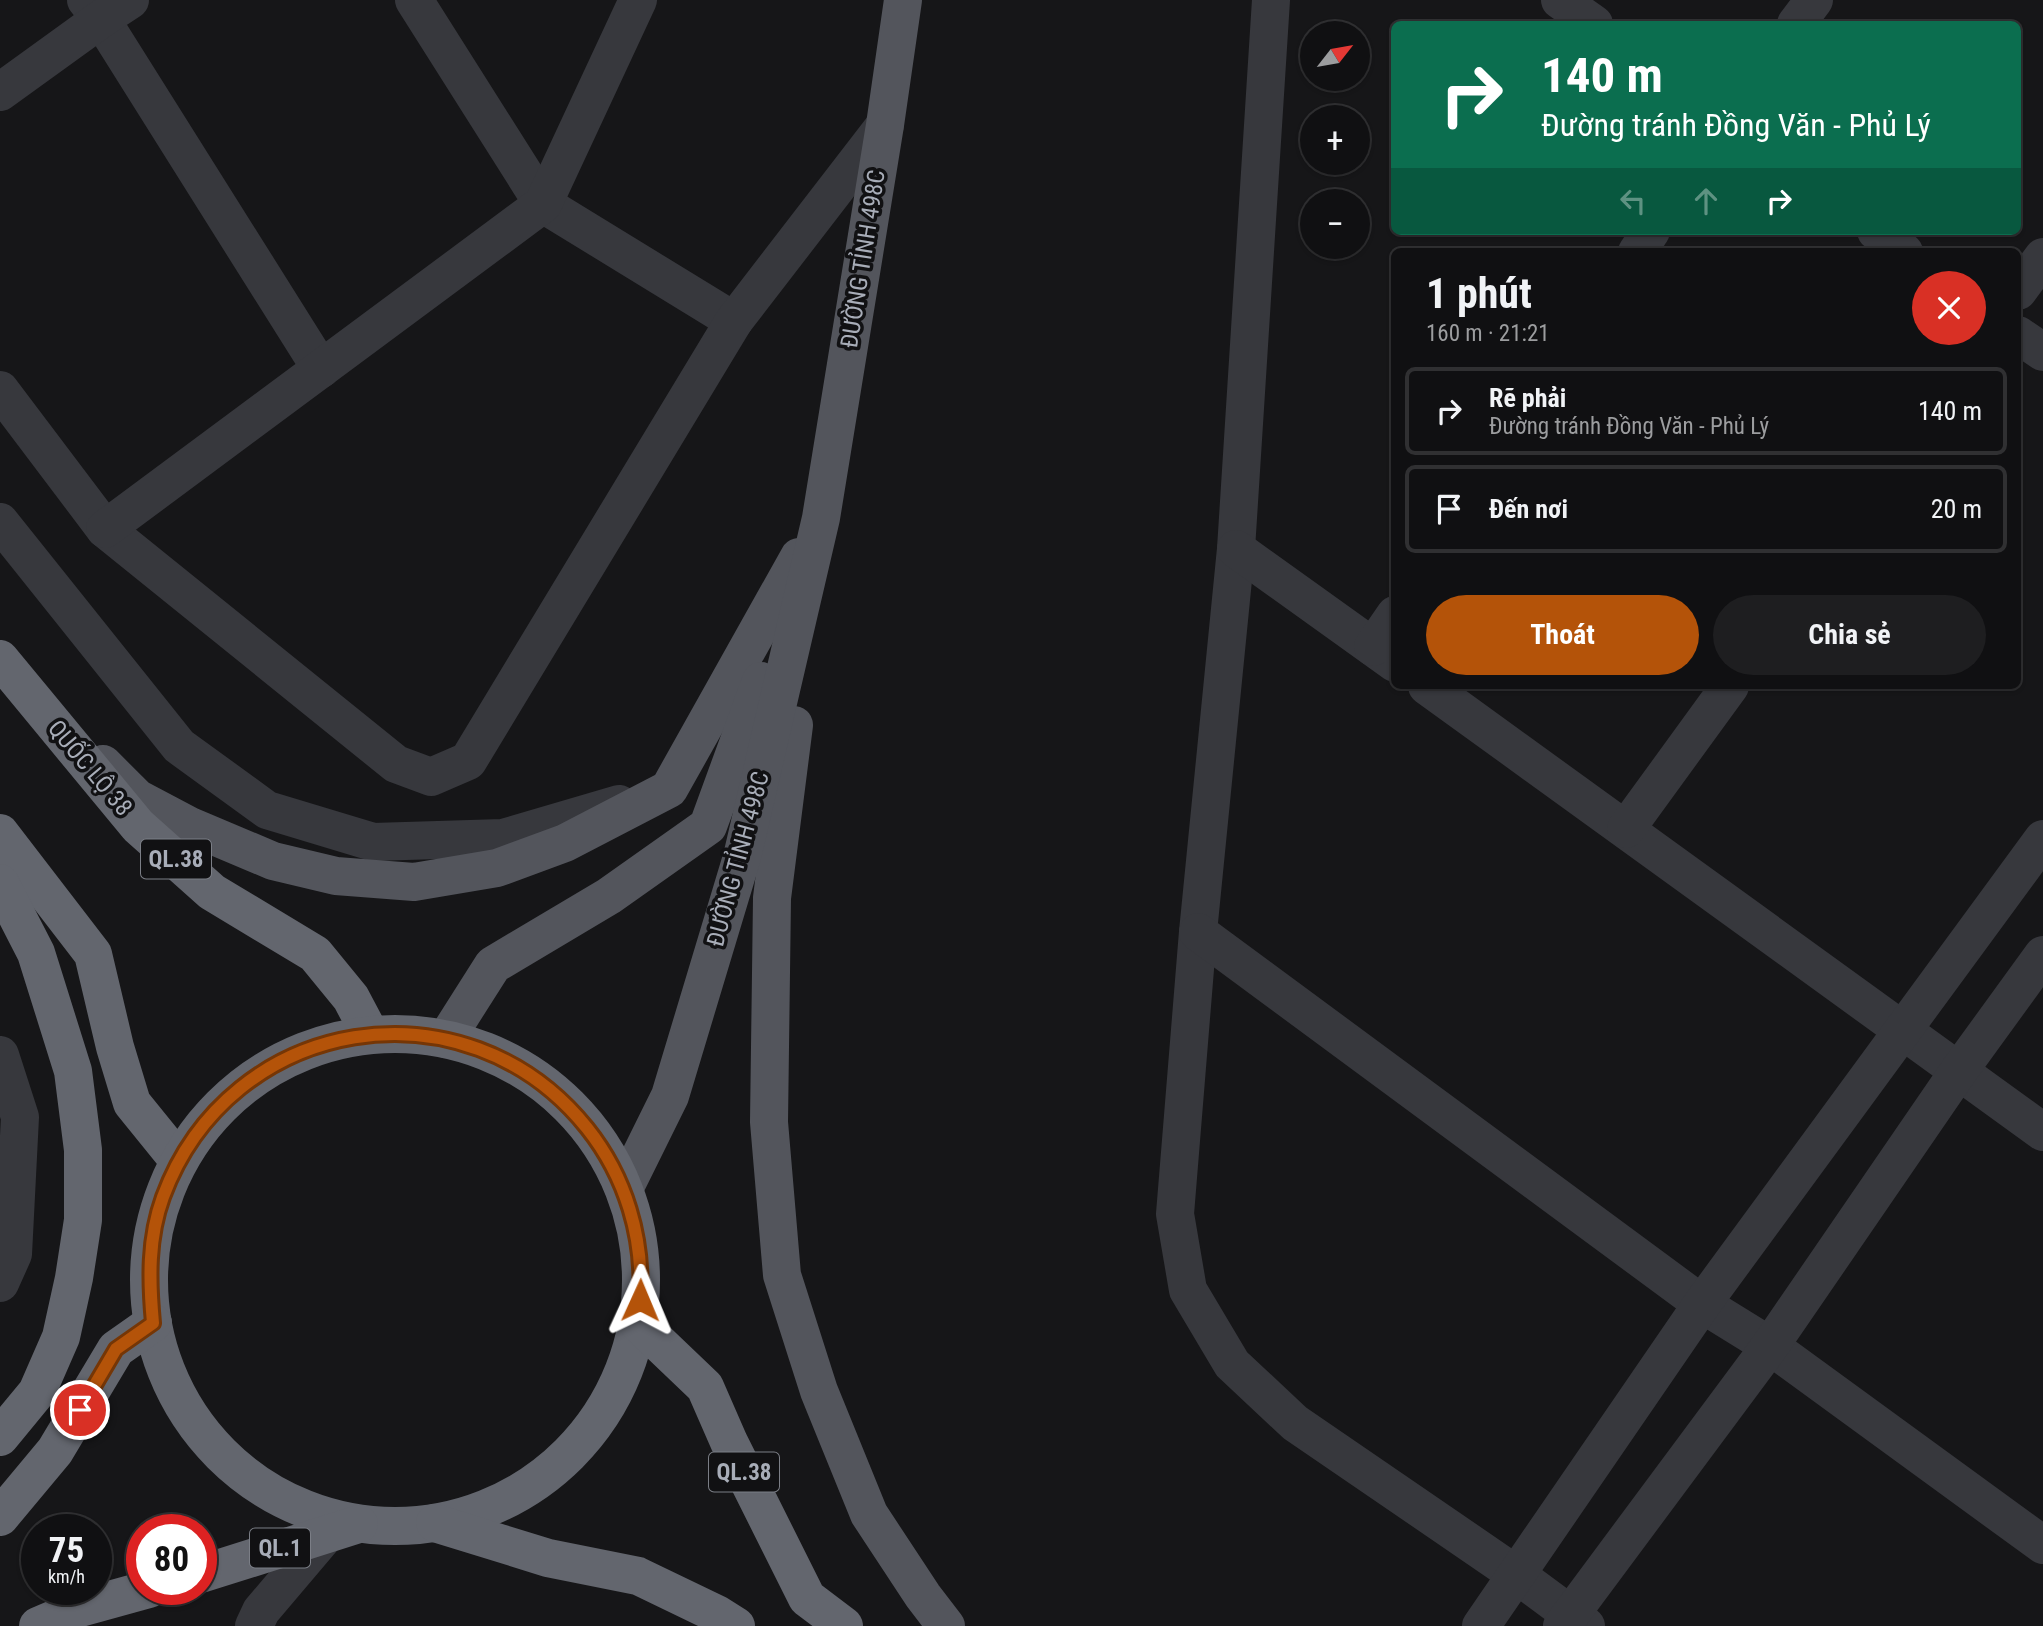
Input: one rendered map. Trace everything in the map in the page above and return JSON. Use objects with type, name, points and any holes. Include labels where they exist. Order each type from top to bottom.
[{"type":"highway","name":"QUỐC LỘ 38","points":[[0,659],[138,826],[212,892],[315,954],[351,998],[370,1034]]},
{"type":"highway","points":[[0,833],[93,954],[115,1047],[132,1103],[179,1161]]},
{"type":"highway","points":[[0,883],[36,953],[69,1058],[83,1150],[83,1220],[61,1337],[37,1392],[0,1437]]},
{"type":"highway","points":[[370,1034],[446,1038],[492,1053],[534,1077],[571,1108],[602,1146],[624,1189],[637,1233],[641,1278],[638,1323],[626,1365],[608,1404],[584,1440],[552,1470],[517,1495],[477,1513],[435,1523],[344,1528],[276,1495],[241,1471],[209,1440],[184,1405],[164,1365],[153,1323],[149,1281],[152,1240],[162,1199],[179,1161],[205,1121],[239,1088],[279,1062],[323,1043],[370,1034]]},
{"type":"highway","points":[[0,1517],[55,1451],[116,1349],[153,1323]]},
{"type":"highway","name":"QL.38","points":[[638,1323],[705,1387],[729,1442],[807,1598],[844,1626]]},
{"type":"highway","points":[[435,1523],[548,1558],[638,1576],[736,1626]]},
{"type":"highway","name":"QL.1","points":[[217,1569],[344,1528]]},
{"type":"highway","points":[[38,1626],[80,1608],[126,1595]]},
{"type":"main road","name":"ĐƯỜNG TỈNH 498C","points":[[624,1189],[670,1096],[742,857],[821,518],[903,0]]},
{"type":"main road","name":"ĐƯỜNG TỈNH 498C","points":[[446,1038],[493,965],[609,896],[708,826],[821,518]]},
{"type":"main road","points":[[0,659],[137,798],[190,826],[273,861],[336,876],[414,882],[497,868],[565,843],[669,789],[821,518]]},
{"type":"main road","points":[[821,518],[772,898],[769,1122],[782,1275],[819,1391],[869,1514],[923,1597],[947,1626]]},
{"type":"street","points":[[414,0],[543,204],[734,321]]},
{"type":"street","points":[[105,529],[543,204],[638,0]]},
{"type":"street","points":[[1271,0],[1236,549],[1198,932],[1175,1214],[1188,1290],[1232,1364],[1295,1423],[1517,1575],[1572,1622],[1770,1346],[1958,1072],[2043,955]]},
{"type":"street","points":[[1560,0],[1590,21]]},
{"type":"street","points":[[1798,21],[1814,0]]},
{"type":"street","points":[[0,92],[105,6],[321,369]]},
{"type":"street","points":[[0,390],[105,529],[397,764],[430,776],[468,761],[734,321],[885,125]]},
{"type":"street","points":[[1881,235],[1899,248]]},
{"type":"street","points":[[2021,287],[2043,257]]},
{"type":"street","points":[[2021,337],[2043,352]]},
{"type":"street","points":[[0,522],[179,746],[267,810],[373,842],[503,838],[669,789]]},
{"type":"street","points":[[1236,549],[1384,655],[1391,630]]},
{"type":"street","points":[[1431,689],[2043,1132]]},
{"type":"street","points":[[1626,830],[1728,689]]},
{"type":"street","points":[[1481,1626],[1702,1304],[2043,839]]},
{"type":"street","points":[[1198,932],[1702,1304],[1770,1346],[2043,1545]]},
{"type":"street","points":[[0,1055],[20,1117],[13,1254],[0,1283]]},
{"type":"street","points":[[254,1626],[261,1611],[344,1528]]},
{"type":"street","points":[[923,1597],[966,1626]]},
{"type":"route","points":[[80,1410],[116,1349],[153,1323],[149,1281],[152,1240],[162,1199],[179,1161],[205,1121],[239,1088],[279,1062],[323,1043],[370,1034],[446,1038],[492,1053],[534,1077],[571,1108],[602,1146],[624,1189],[637,1233],[640,1300]]}]
